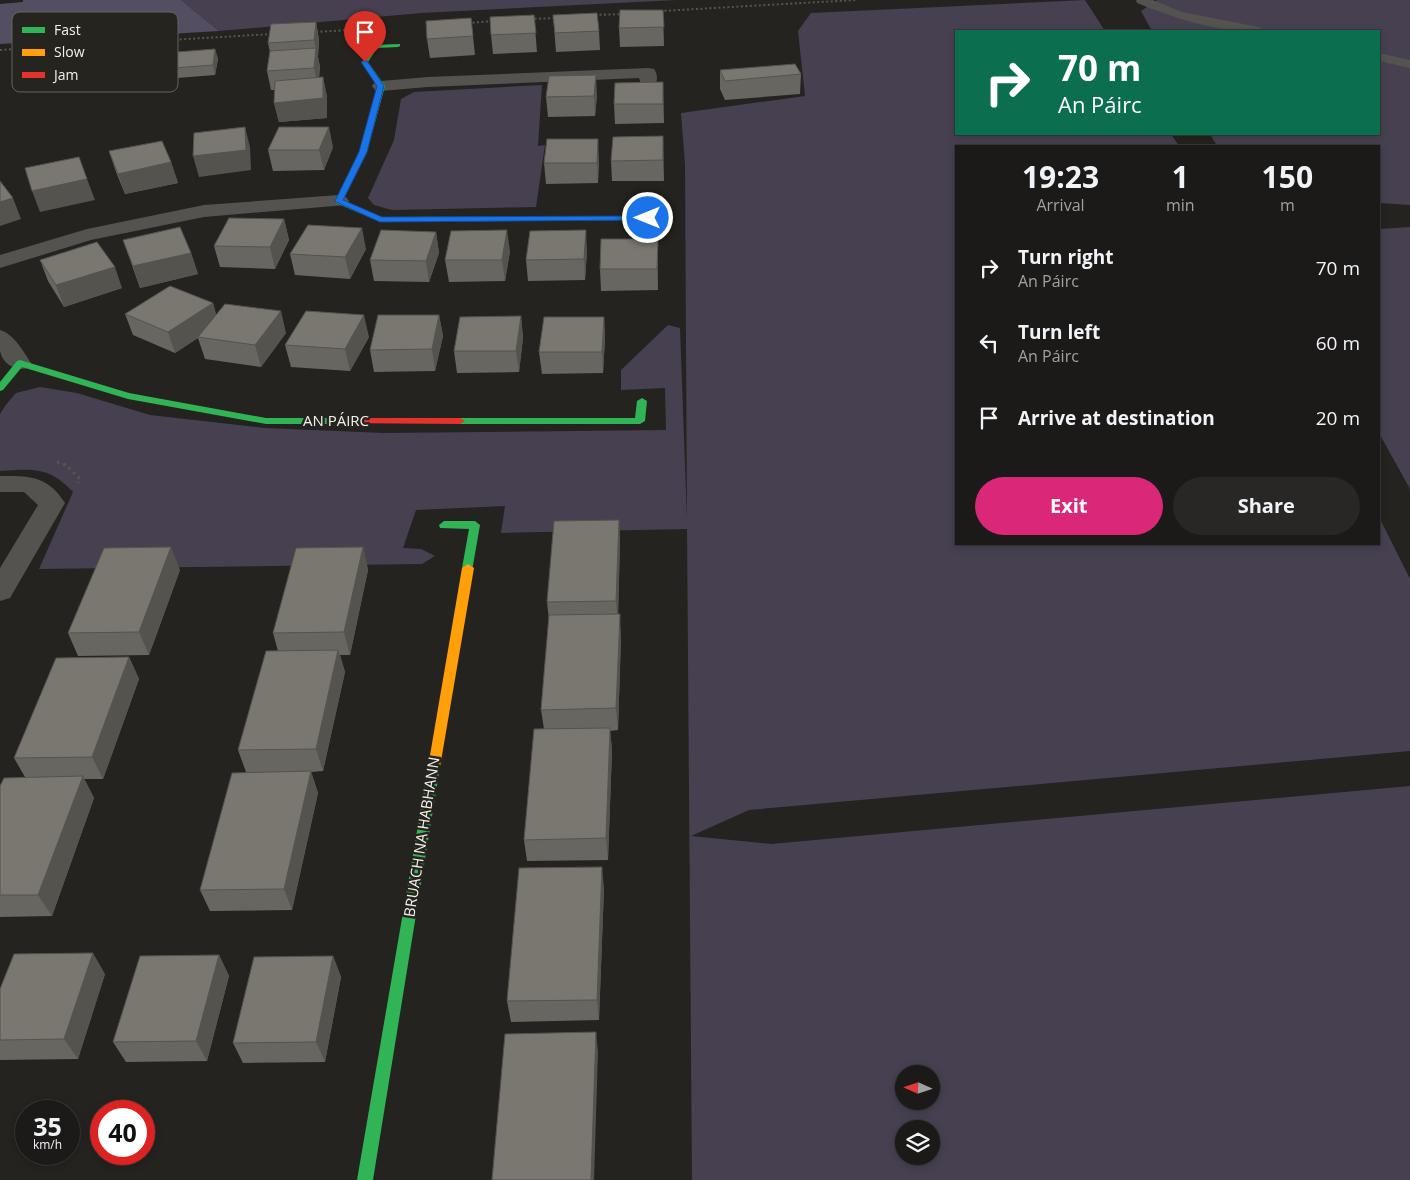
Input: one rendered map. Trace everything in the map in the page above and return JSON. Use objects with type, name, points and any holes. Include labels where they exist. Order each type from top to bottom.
[{"type":"street","points":[[339,201],[363,152],[381,86],[365,62],[375,46],[398,45]]},
{"type":"street","points":[[381,86],[428,82],[648,73],[648,84]]},
{"type":"street","points":[[0,262],[87,235],[204,211],[339,201],[380,220],[648,218],[648,232]]},
{"type":"street","points":[[0,337],[20,363],[0,388]]},
{"type":"street","name":"AN PÁIRC","points":[[20,363],[128,396],[266,421],[640,421],[642,401]]},
{"type":"street","points":[[0,484],[30,484],[52,503],[0,591]]},
{"type":"street","name":"BRUACH NA HABHANN","points":[[365,1180],[475,525],[444,525]]},
{"type":"lane","points":[[1142,0],[1179,14],[1254,30]]},
{"type":"lane","points":[[1380,57],[1410,64]]},
{"type":"path","points":[[658,12],[857,0]]},
{"type":"path","points":[[588,16],[628,13]]},
{"type":"path","points":[[528,19],[558,17]]},
{"type":"path","points":[[468,23],[498,21]]},
{"type":"path","points":[[309,32],[349,30]]},
{"type":"path","points":[[178,40],[279,34]]},
{"type":"shaded area","points":[[23,0],[181,0],[219,31],[178,33],[178,12],[12,12],[12,43],[0,44],[0,4],[23,2]]},
{"type":"shaded area","points":[[181,0],[677,0],[421,13],[219,31]]},
{"type":"shaded area","points":[[1085,0],[1104,30],[955,30],[955,135],[1172,135],[1178,145],[955,145],[955,545],[1380,545],[1380,519],[1410,579],[1410,751],[749,810],[691,836],[771,844],[1410,786],[1410,1180],[692,1180],[687,529],[501,533],[505,506],[416,510],[403,548],[421,549],[435,556],[422,564],[39,569],[73,492],[56,477],[48,473],[31,470],[0,471],[0,414],[16,393],[40,387],[77,393],[150,415],[265,428],[384,433],[666,430],[665,388],[621,390],[621,370],[668,325],[680,328],[687,519],[685,164],[681,113],[805,96],[798,31],[811,13]]},
{"type":"shaded area","points":[[1157,0],[1410,0],[1410,205],[1380,203],[1380,145],[1216,145],[1211,135],[1380,135],[1380,30],[1151,30],[1141,11]]},
{"type":"shaded area","points":[[542,85],[538,146],[545,145],[536,207],[392,210],[374,205],[368,198],[394,140],[401,99],[414,92]]},
{"type":"shaded area","points":[[1410,227],[1410,489],[1380,435],[1380,229]]},
{"type":"building","points":[[620,10],[663,10],[664,27],[619,28]]},
{"type":"building","points":[[597,13],[599,31],[555,33],[553,15]]},
{"type":"building","points":[[534,15],[536,33],[491,35],[490,17]]},
{"type":"building","points":[[471,18],[473,36],[427,39],[426,21]]},
{"type":"building","points":[[316,22],[314,40],[268,43],[271,24]]},
{"type":"building","points":[[316,48],[314,68],[267,71],[270,51]]},
{"type":"building","points":[[215,49],[213,65],[178,68],[178,52]]},
{"type":"building","points":[[795,64],[801,74],[725,81],[720,70]]},
{"type":"building","points":[[596,75],[594,96],[546,97],[549,76]]},
{"type":"building","points":[[323,77],[323,98],[274,103],[275,81]]},
{"type":"building","points":[[663,82],[663,104],[614,104],[615,83]]},
{"type":"building","points":[[245,127],[246,150],[193,156],[194,133]]},
{"type":"building","points":[[279,127],[329,127],[319,150],[268,150]]},
{"type":"building","points":[[663,136],[663,160],[611,161],[613,137]]},
{"type":"building","points":[[547,139],[598,139],[597,163],[544,163]]},
{"type":"building","points":[[162,141],[171,162],[118,174],[109,151]]},
{"type":"building","points":[[79,157],[87,179],[32,191],[25,168]]},
{"type":"building","points":[[0,181],[13,198],[0,202]]},
{"type":"building","points":[[229,218],[284,219],[270,247],[214,246]]},
{"type":"building","points":[[308,225],[362,228],[345,257],[290,254]]},
{"type":"building","points":[[180,227],[191,253],[133,266],[123,240]]},
{"type":"building","points":[[381,230],[436,232],[426,261],[370,260]]},
{"type":"building","points":[[507,230],[502,260],[445,260],[451,231]]},
{"type":"building","points":[[586,230],[584,259],[526,260],[530,231]]},
{"type":"building","points":[[601,239],[658,239],[657,269],[600,269]]},
{"type":"building","points":[[97,242],[115,267],[56,285],[40,260]]},
{"type":"building","points":[[170,286],[213,303],[168,332],[125,314]]},
{"type":"building","points":[[225,304],[281,311],[255,345],[198,337]]},
{"type":"building","points":[[306,311],[364,315],[345,349],[285,345]]},
{"type":"building","points":[[378,315],[439,315],[432,349],[370,350]]},
{"type":"building","points":[[521,316],[516,351],[454,351],[460,317]]},
{"type":"building","points":[[544,317],[604,317],[602,352],[539,352]]},
{"type":"building","points":[[619,520],[616,601],[547,602],[554,521]]},
{"type":"building","points":[[171,547],[139,632],[68,633],[104,548]]},
{"type":"building","points":[[363,547],[344,632],[273,633],[296,548]]},
{"type":"building","points":[[620,614],[616,708],[541,710],[549,615]]},
{"type":"building","points":[[338,650],[316,749],[238,750],[266,651]]},
{"type":"building","points":[[129,657],[92,757],[14,758],[56,658]]},
{"type":"building","points":[[610,728],[606,838],[524,840],[534,729]]},
{"type":"building","points":[[311,771],[284,889],[200,890],[232,773]]},
{"type":"building","points":[[83,776],[38,895],[0,895],[0,786],[4,778]]},
{"type":"building","points":[[602,867],[597,1000],[507,1001],[519,868]]},
{"type":"building","points":[[93,953],[64,1039],[0,1040],[0,989],[14,954]]},
{"type":"building","points":[[219,955],[196,1041],[113,1042],[140,956]]},
{"type":"building","points":[[333,956],[316,1042],[233,1043],[254,957]]},
{"type":"building","points":[[596,1032],[591,1180],[492,1180],[505,1034]]},
{"type":"traffic: fast","points":[[398,45],[375,46],[365,62],[381,86],[363,152],[339,201],[380,220],[648,218],[648,232]]},
{"type":"traffic: fast","points":[[0,388],[20,363],[128,396],[266,421],[338,421]]},
{"type":"traffic: fast","points":[[460,421],[640,421],[642,401]]},
{"type":"traffic: fast","points":[[444,525],[475,525],[468,568]]},
{"type":"traffic: fast","points":[[365,1180],[434,767]]},
{"type":"traffic: slow","points":[[434,767],[468,568]]},
{"type":"traffic: jam","points":[[338,421],[460,421]]},
{"type":"route","points":[[365,62],[381,86],[363,152],[339,201],[380,220],[648,218]]}]
